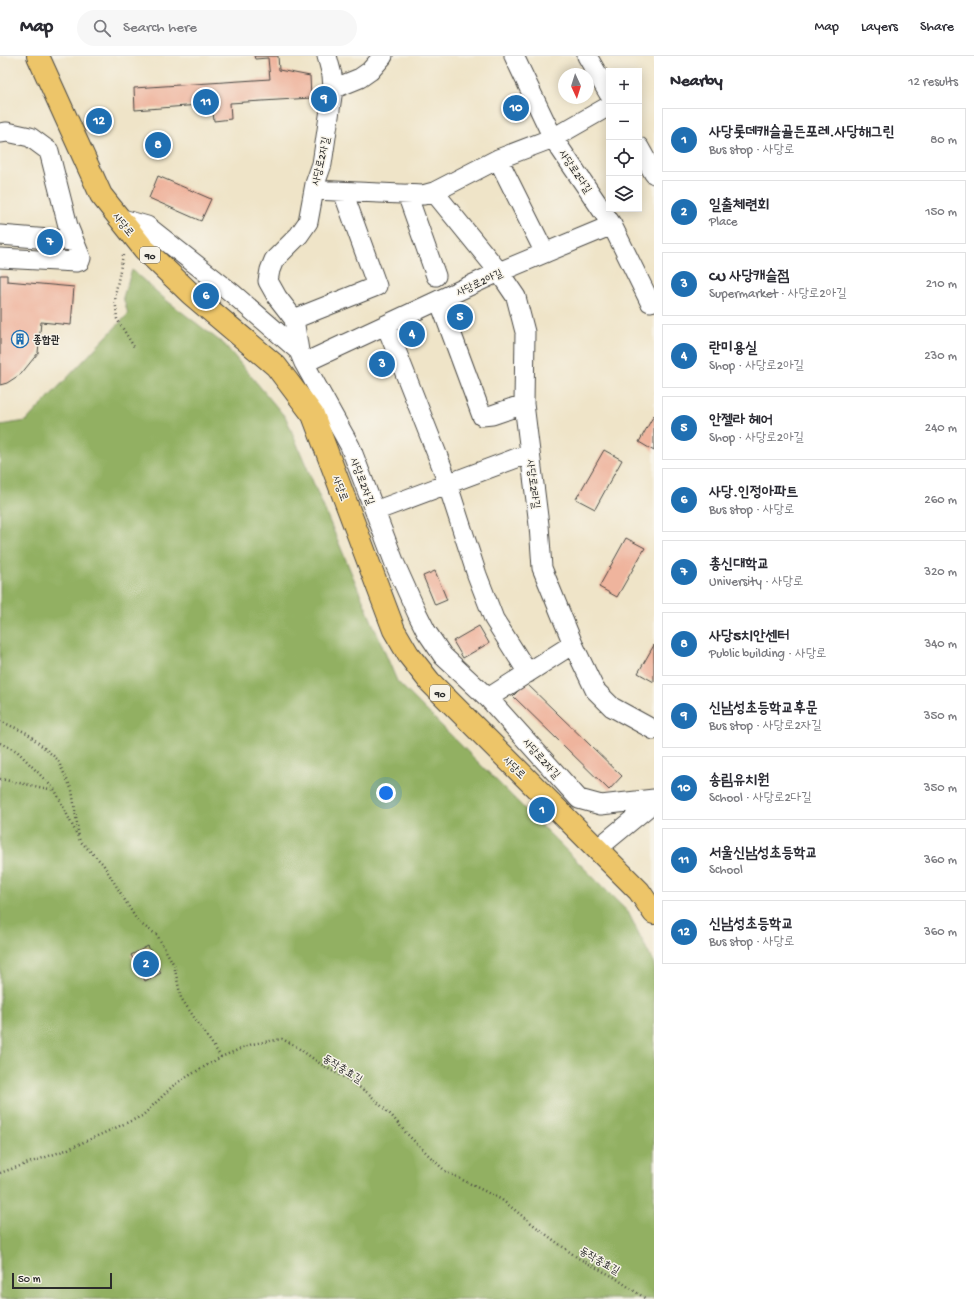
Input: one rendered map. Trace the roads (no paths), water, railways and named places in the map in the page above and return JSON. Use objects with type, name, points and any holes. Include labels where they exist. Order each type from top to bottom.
[{"type":"main road","name":"사당로","points":[[38,56],[101,195],[144,249],[192,294],[276,366],[313,415],[394,630],[408,654],[430,682],[639,891],[654,913]]},
{"type":"street","name":"사당로2자길","points":[[327,56],[334,89],[322,164],[314,190],[308,222],[299,235],[274,260],[268,281],[277,297],[294,319],[302,357],[350,446],[395,564],[426,631],[443,656],[488,698],[579,799],[600,805],[654,798]]},
{"type":"street","points":[[334,89],[360,78],[370,71],[383,56]]},
{"type":"street","name":"사당로2다길","points":[[514,56],[553,138],[612,225],[650,302],[654,301]]},
{"type":"street","points":[[587,56],[606,89]]},
{"type":"street","points":[[314,190],[423,195],[434,192],[498,159],[553,138],[606,108]]},
{"type":"street","points":[[0,133],[7,132],[30,137],[49,151],[68,226],[81,258],[80,261],[76,262],[0,258]]},
{"type":"street","points":[[642,152],[654,174]]},
{"type":"street","points":[[498,159],[545,253]]},
{"type":"street","points":[[294,319],[377,286],[343,192]]},
{"type":"street","name":"사당로2라길","points":[[434,192],[499,272],[516,297],[525,332],[524,404],[539,525],[542,568],[573,644],[595,690],[612,707],[654,730]]},
{"type":"street","points":[[407,194],[436,276]]},
{"type":"street","points":[[119,218],[146,226],[232,293],[302,357]]},
{"type":"street","name":"사당로2아길","points":[[302,357],[386,325],[499,272],[612,225]]},
{"type":"street","points":[[0,235],[74,241]]},
{"type":"street","points":[[439,300],[482,416],[492,415],[524,404]]},
{"type":"street","points":[[386,325],[442,467],[477,574],[494,619],[528,673]]},
{"type":"street","points":[[375,512],[530,453]]},
{"type":"street","points":[[488,698],[573,644]]},
{"type":"street","points":[[597,849],[654,802]]},
{"type":"place","name":"신남성초등학교후문","points":[[324,99]]},
{"type":"place","name":"서울신남성초등학교","points":[[206,102]]},
{"type":"place","name":"송림유치원","points":[[516,108]]},
{"type":"place","name":"신남성초등학교","points":[[99,121]]},
{"type":"place","name":"사당5치안센터","points":[[158,145]]},
{"type":"place","name":"총신대학교","points":[[50,242]]},
{"type":"place","name":"사당.인정아파트","points":[[206,296]]},
{"type":"place","name":"안젤라 헤어","points":[[460,317]]},
{"type":"place","name":"란미용실","points":[[412,334]]},
{"type":"place","name":"종합관","points":[[20,339]]},
{"type":"place","name":"CU 사당캐슬점","points":[[382,364]]},
{"type":"place","name":"사당롯데캐슬골든포레.사당해그린","points":[[542,810]]},
{"type":"place","name":"일출체련회","points":[[146,964]]}]
